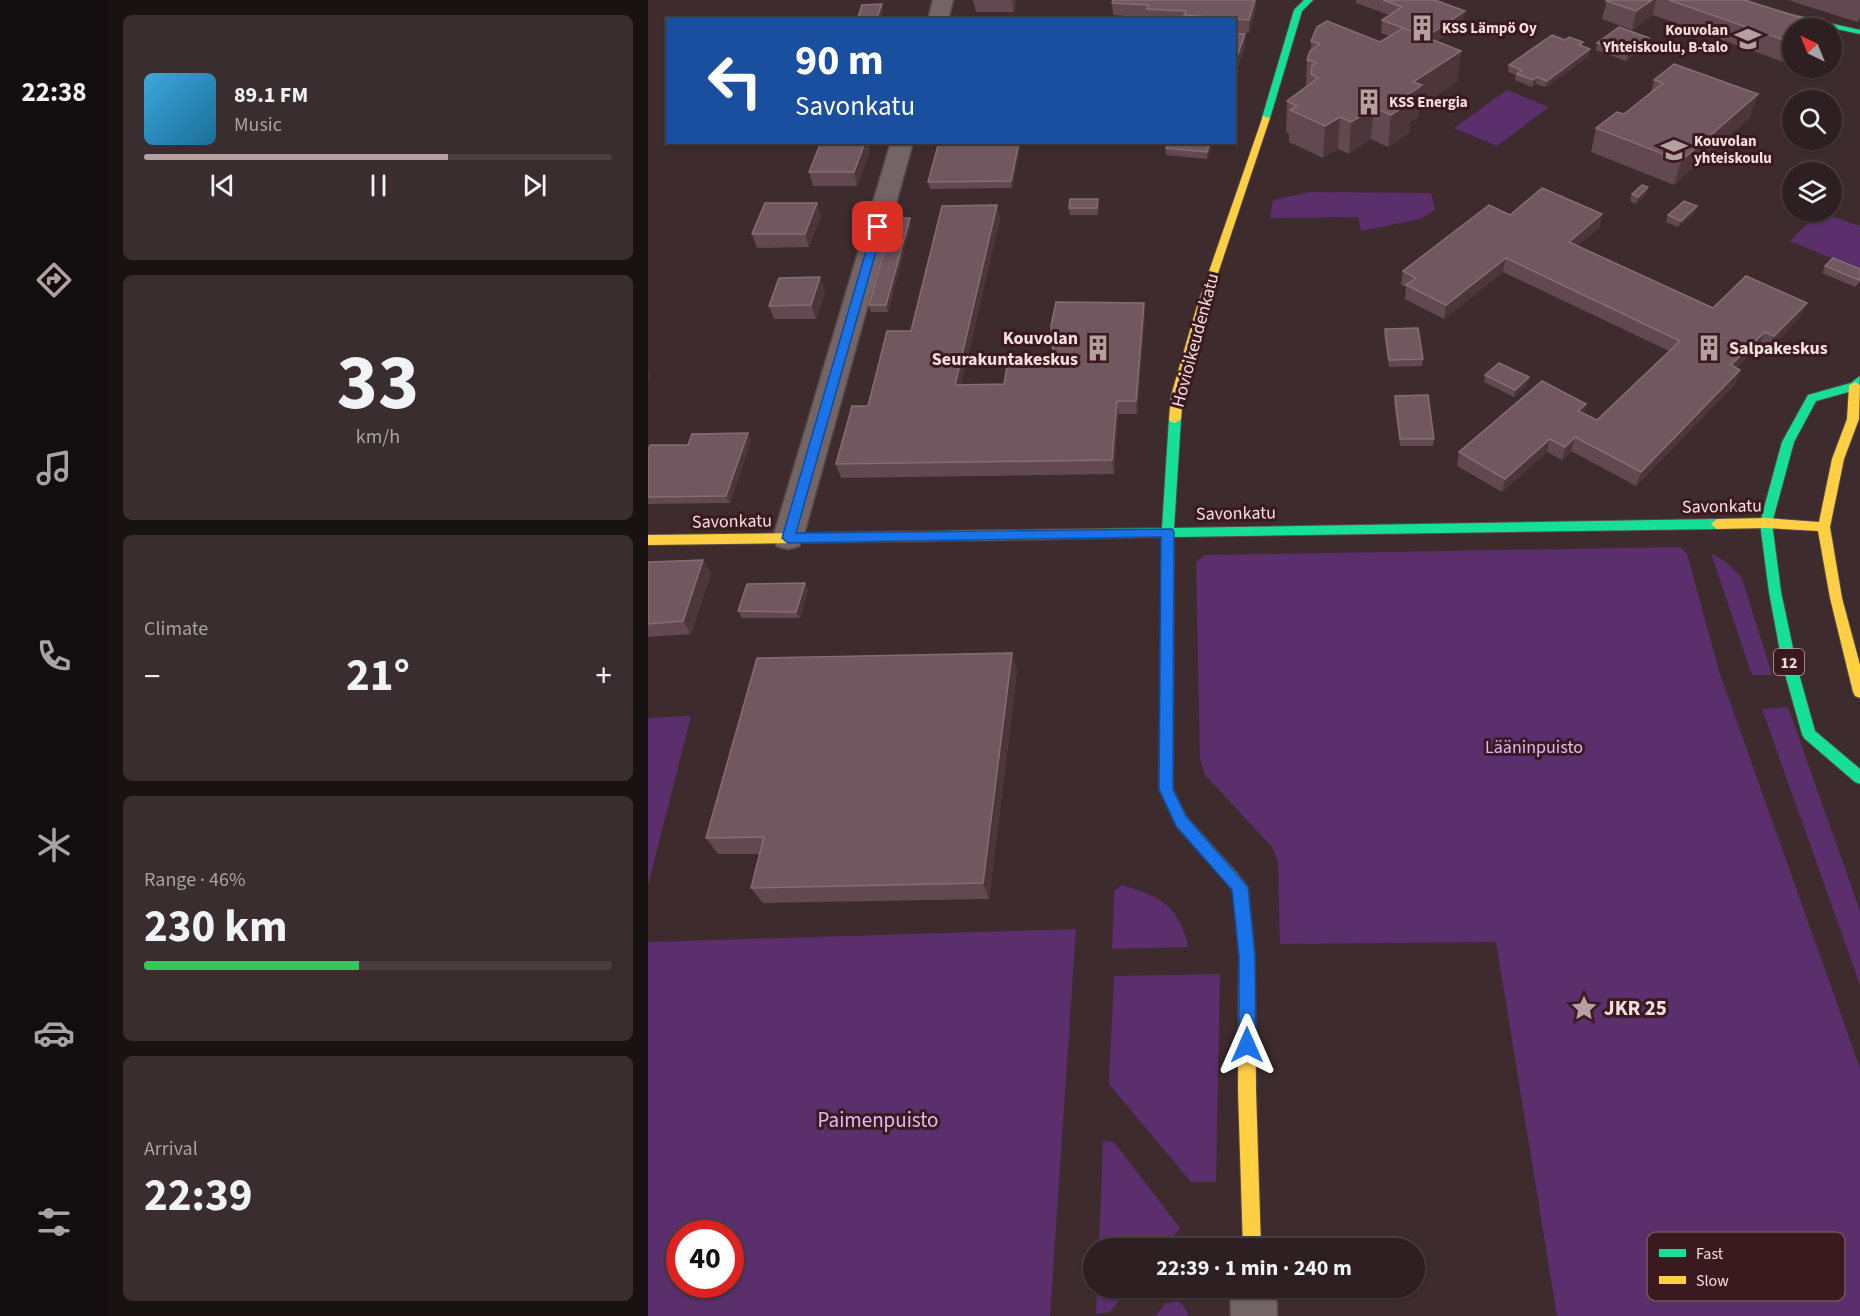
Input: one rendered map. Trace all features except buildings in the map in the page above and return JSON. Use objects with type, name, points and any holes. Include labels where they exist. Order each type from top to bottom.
[{"type":"street","points":[[938,18],[943,0]]},
{"type":"street","name":"Hovioikeudenkatu","points":[[1252,1238],[1247,1090],[1247,956],[1240,887],[1181,821],[1166,789],[1168,532],[1171,451],[1177,396],[1202,306],[1267,115],[1298,10],[1309,0]]},
{"type":"street","points":[[1737,0],[1790,18]]},
{"type":"street","points":[[1783,15],[1860,32]]},
{"type":"street","points":[[1842,41],[1851,45]]},
{"type":"street","points":[[788,538],[901,144]]},
{"type":"street","name":"12","points":[[1860,692],[1836,598],[1824,527],[1838,459],[1853,419],[1857,383],[1812,398],[1788,442],[1766,523],[1775,592],[1790,666],[1809,734],[1860,778]]},
{"type":"street","name":"Savonkatu","points":[[648,540],[1766,523],[1824,527]]},
{"type":"street","points":[[1253,1298],[1254,1316]]},
{"type":"green space","points":[[1507,90],[1549,107],[1497,146],[1454,128]]},
{"type":"green space","points":[[1310,192],[1431,193],[1435,210],[1420,219],[1361,231],[1358,217],[1270,218],[1273,200]]},
{"type":"green space","points":[[1842,220],[1860,226],[1860,270],[1790,241],[1809,222],[1842,222]]},
{"type":"green space","name":"Lääninpuisto","points":[[1680,547],[1687,554],[1720,674],[1860,1068],[1860,1316],[1557,1316],[1496,942],[1280,944],[1278,862],[1272,847],[1205,775],[1200,759],[1196,562],[1205,555]]},
{"type":"green space","points":[[1711,553],[1726,562],[1742,578],[1772,675],[1752,675]]},
{"type":"green space","points":[[1788,707],[1860,911],[1860,985],[1762,709]]},
{"type":"green space","points":[[691,716],[648,886],[648,718]]},
{"type":"green space","points":[[1122,885],[1148,894],[1166,905],[1179,921],[1188,947],[1112,949],[1114,891]]},
{"type":"green space","name":"Paimenpuisto","points":[[1076,929],[1050,1316],[648,1316],[648,942]]},
{"type":"green space","points":[[1220,974],[1216,1182],[1191,1182],[1109,1084],[1114,976]]},
{"type":"green space","points":[[1103,1141],[1114,1142],[1180,1228],[1172,1238],[1099,1238]]},
{"type":"green space","points":[[1097,1298],[1121,1298],[1110,1312],[1096,1314]]},
{"type":"green space","points":[[1177,1301],[1183,1305],[1189,1316],[1155,1316],[1166,1303]]},
{"type":"traffic: fast","points":[[1266,118],[1298,10],[1309,0]]},
{"type":"traffic: fast","points":[[1737,0],[1783,15],[1860,32]]},
{"type":"traffic: fast","points":[[1860,380],[1855,386],[1812,398],[1788,442],[1766,523],[1775,592],[1790,667],[1809,734],[1860,778]]},
{"type":"traffic: fast","points":[[1175,419],[1168,532],[1166,789],[1181,821],[1231,877]]},
{"type":"traffic: fast","points":[[1010,535],[1717,524]]},
{"type":"traffic: slow","points":[[1175,419],[1177,396],[1202,306],[1266,118]]},
{"type":"traffic: slow","points":[[1855,386],[1853,419],[1838,459],[1824,527],[1836,598],[1860,692]]},
{"type":"traffic: slow","points":[[1717,524],[1766,523],[1824,527]]},
{"type":"traffic: slow","points":[[648,540],[1010,535]]},
{"type":"traffic: slow","points":[[1231,877],[1240,887],[1247,956],[1247,1090],[1252,1238]]},
{"type":"place","name":"KSS Lämpö Oy","points":[[1422,28]]},
{"type":"place","name":"Kouvolan Yhteiskoulu, B-talo","points":[[1748,39]]},
{"type":"place","name":"KSS Energia","points":[[1369,102]]},
{"type":"place","name":"Kouvolan yhteiskoulu","points":[[1674,150]]},
{"type":"place","name":"Kouvolan Seurakuntakeskus","points":[[1098,348]]},
{"type":"place","name":"Salpakeskus","points":[[1709,348]]},
{"type":"place","name":"JKR 25","points":[[1584,1008]]},
{"type":"route","points":[[878,227],[788,538],[1168,532],[1166,789],[1181,821],[1240,887],[1247,956],[1247,1045]]}]
